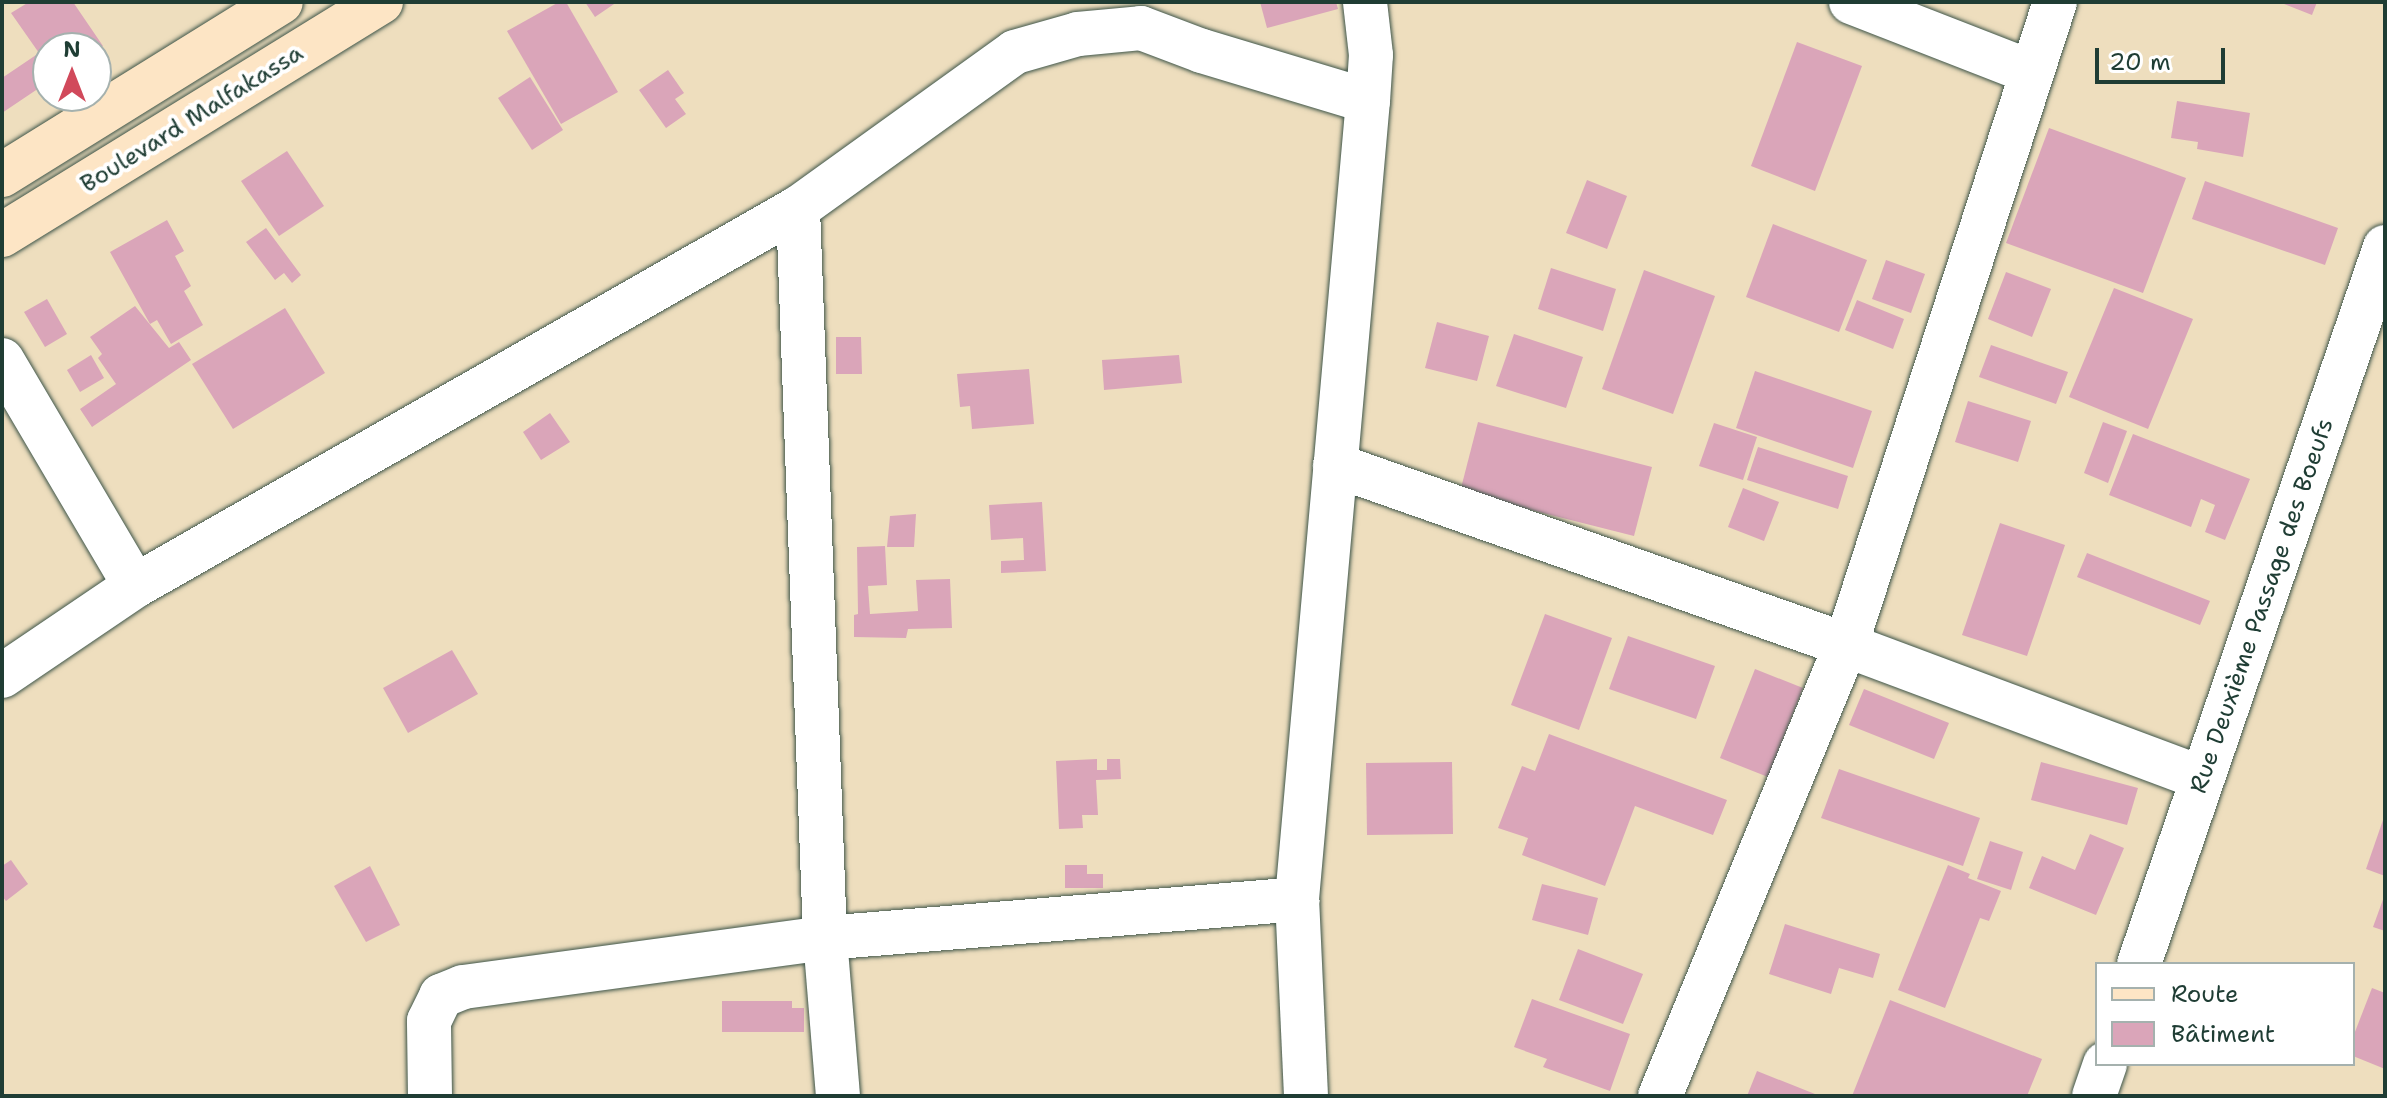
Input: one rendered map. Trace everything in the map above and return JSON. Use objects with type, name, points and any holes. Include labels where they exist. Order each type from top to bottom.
[{"type":"main road","points":[[2,175],[281,2]]},
{"type":"main road","name":"Boulevard Malfakassa","points":[[2,235],[381,2]]},
{"type":"street","points":[[1306,1096],[1297,899],[1368,101],[1371,55],[1365,2]]},
{"type":"street","points":[[1851,2],[2031,72]]},
{"type":"street","points":[[1660,1096],[1846,645],[2055,2]]},
{"type":"street","points":[[2,676],[135,586],[798,208],[1015,52],[1078,34],[1141,28],[1202,51],[1368,101]]},
{"type":"street","points":[[798,208],[825,938],[838,1096]]},
{"type":"street","name":"Rue Deuxième Passage des Boeufs","points":[[2140,962],[2385,247]]},
{"type":"street","points":[[2,360],[135,586]]},
{"type":"street","points":[[1335,465],[1846,645],[2202,778]]},
{"type":"street","points":[[430,1096],[429,1021],[441,996],[463,987],[825,938],[1297,899]]},
{"type":"street","points":[[2094,1096],[2104,1066]]},
{"type":"building","points":[[29,2],[73,2],[93,32],[32,32],[32,43],[11,13]]},
{"type":"building","points":[[559,2],[566,2],[618,92],[561,124],[507,31]]},
{"type":"building","points":[[585,2],[617,2],[595,17]]},
{"type":"building","points":[[1260,2],[1336,2],[1338,9],[1267,28]]},
{"type":"building","points":[[2279,2],[2317,2],[2312,15]]},
{"type":"building","points":[[1797,42],[1862,66],[1815,191],[1751,166]]},
{"type":"building","points":[[32,58],[32,93],[2,113],[2,78]]},
{"type":"building","points":[[668,70],[684,93],[675,99],[686,114],[666,128],[639,90]]},
{"type":"building","points":[[530,77],[563,130],[532,150],[498,98]]},
{"type":"building","points":[[2177,101],[2250,113],[2243,157],[2197,149],[2198,142],[2171,138]]},
{"type":"building","points":[[2049,128],[2186,178],[2143,293],[2006,243]]},
{"type":"building","points":[[287,151],[324,206],[279,236],[241,181]]},
{"type":"building","points":[[1587,180],[1627,196],[1607,249],[1566,233]]},
{"type":"building","points":[[2205,181],[2338,228],[2325,265],[2192,219]]},
{"type":"building","points":[[167,220],[184,251],[175,256],[191,286],[184,291],[203,325],[171,344],[157,320],[150,324],[110,252]]},
{"type":"building","points":[[1773,224],[1867,260],[1839,332],[1746,297]]},
{"type":"building","points":[[266,228],[301,275],[292,283],[284,273],[275,280],[246,242]]},
{"type":"building","points":[[1886,260],[1925,274],[1911,313],[1872,299]]},
{"type":"building","points":[[1551,268],[1616,289],[1603,331],[1538,309]]},
{"type":"building","points":[[1644,270],[1715,296],[1673,414],[1602,389]]},
{"type":"building","points":[[2006,272],[2051,289],[2032,337],[1988,319]]},
{"type":"building","points":[[2114,288],[2193,319],[2148,429],[2069,397]]},
{"type":"building","points":[[47,299],[67,334],[45,347],[24,312]]},
{"type":"building","points":[[1857,300],[1904,319],[1893,349],[1845,330]]},
{"type":"building","points":[[135,306],[169,348],[179,342],[191,360],[92,427],[80,409],[116,384],[98,358],[102,354],[90,337]]},
{"type":"building","points":[[285,308],[325,373],[233,429],[192,364]]},
{"type":"building","points":[[1437,322],[1489,336],[1477,381],[1425,368]]},
{"type":"building","points":[[1514,334],[1583,357],[1566,408],[1496,386]]},
{"type":"building","points":[[836,337],[861,337],[862,374],[836,374]]},
{"type":"building","points":[[1991,345],[2068,372],[2056,404],[1979,377]]},
{"type":"building","points":[[91,355],[104,378],[80,392],[67,370]]},
{"type":"building","points":[[1179,355],[1182,383],[1104,390],[1102,360]]},
{"type":"building","points":[[1029,369],[1034,424],[972,429],[970,406],[960,407],[957,374]]},
{"type":"building","points":[[1755,371],[1872,411],[1853,468],[1736,428]]},
{"type":"building","points":[[1968,401],[2031,421],[2018,462],[1955,442]]},
{"type":"building","points":[[550,413],[570,442],[541,460],[523,432]]},
{"type":"building","points":[[1478,422],[1652,467],[1634,536],[1460,492]]},
{"type":"building","points":[[2103,422],[2127,431],[2108,483],[2084,473]]},
{"type":"building","points":[[1714,423],[1757,437],[1743,480],[1699,466]]},
{"type":"building","points":[[2133,434],[2250,479],[2225,540],[2205,532],[2215,505],[2201,499],[2191,527],[2109,495]]},
{"type":"building","points":[[1758,447],[1848,476],[1838,509],[1747,480]]},
{"type":"building","points":[[1743,488],[1779,502],[1764,541],[1728,527]]},
{"type":"building","points":[[1042,502],[1046,571],[1001,573],[1001,561],[1024,560],[1023,538],[991,540],[989,505]]},
{"type":"building","points":[[916,514],[914,547],[887,547],[890,516]]},
{"type":"building","points":[[2000,523],[2065,545],[2027,656],[1962,635]]},
{"type":"building","points":[[885,546],[887,585],[868,586],[870,614],[918,611],[916,580],[950,579],[952,628],[908,629],[906,638],[854,637],[854,615],[858,614],[857,547]]},
{"type":"building","points":[[2087,553],[2210,601],[2200,625],[2077,577]]},
{"type":"building","points":[[1545,614],[1612,638],[1579,730],[1511,705]]},
{"type":"building","points":[[1628,636],[1715,666],[1696,719],[1609,689]]},
{"type":"building","points":[[452,650],[478,694],[408,733],[383,688]]},
{"type":"building","points":[[1755,669],[1803,688],[1768,777],[1720,758]]},
{"type":"building","points":[[1864,689],[1949,723],[1934,759],[1849,725]]},
{"type":"building","points":[[1549,734],[1727,800],[1713,835],[1635,806],[1605,886],[1522,855],[1528,838],[1498,828],[1522,766],[1535,771]]},
{"type":"building","points":[[1097,759],[1097,770],[1107,770],[1107,759],[1120,759],[1121,779],[1096,780],[1098,815],[1082,815],[1083,828],[1059,829],[1056,761]]},
{"type":"building","points":[[1452,762],[1453,834],[1367,835],[1366,763]]},
{"type":"building","points":[[2041,762],[2138,788],[2127,825],[2031,800]]},
{"type":"building","points":[[1839,769],[1980,818],[1963,866],[1821,818]]},
{"type":"building","points":[[2385,821],[2385,876],[2366,869]]},
{"type":"building","points":[[2090,834],[2124,848],[2096,915],[2029,888],[2042,856],[2075,870]]},
{"type":"building","points":[[1990,841],[2023,852],[2011,890],[1977,879]]},
{"type":"building","points":[[11,860],[28,884],[6,901],[2,896],[2,866]]},
{"type":"building","points":[[1065,865],[1087,865],[1087,874],[1103,874],[1103,888],[1065,888]]},
{"type":"building","points":[[1948,865],[1970,874],[1968,878],[2001,891],[1989,921],[1980,918],[1945,1008],[1898,990]]},
{"type":"building","points":[[370,866],[400,925],[366,942],[334,886]]},
{"type":"building","points":[[1542,884],[1598,898],[1588,935],[1532,920]]},
{"type":"building","points":[[2385,894],[2385,931],[2373,927]]},
{"type":"building","points":[[1785,924],[1880,954],[1873,978],[1839,968],[1831,994],[1769,974]]},
{"type":"building","points":[[1578,949],[1643,974],[1623,1024],[1559,1000]]},
{"type":"building","points":[[2372,988],[2385,993],[2385,1069],[2355,1057],[2355,1032]]},
{"type":"building","points":[[1532,999],[1630,1034],[1610,1091],[1543,1067],[1547,1059],[1514,1047]]},
{"type":"building","points":[[1890,1000],[2042,1059],[2027,1096],[1852,1096]]},
{"type":"building","points":[[722,1001],[792,1001],[792,1008],[804,1008],[804,1032],[722,1032]]},
{"type":"building","points":[[1757,1071],[1820,1096],[1747,1096]]}]
